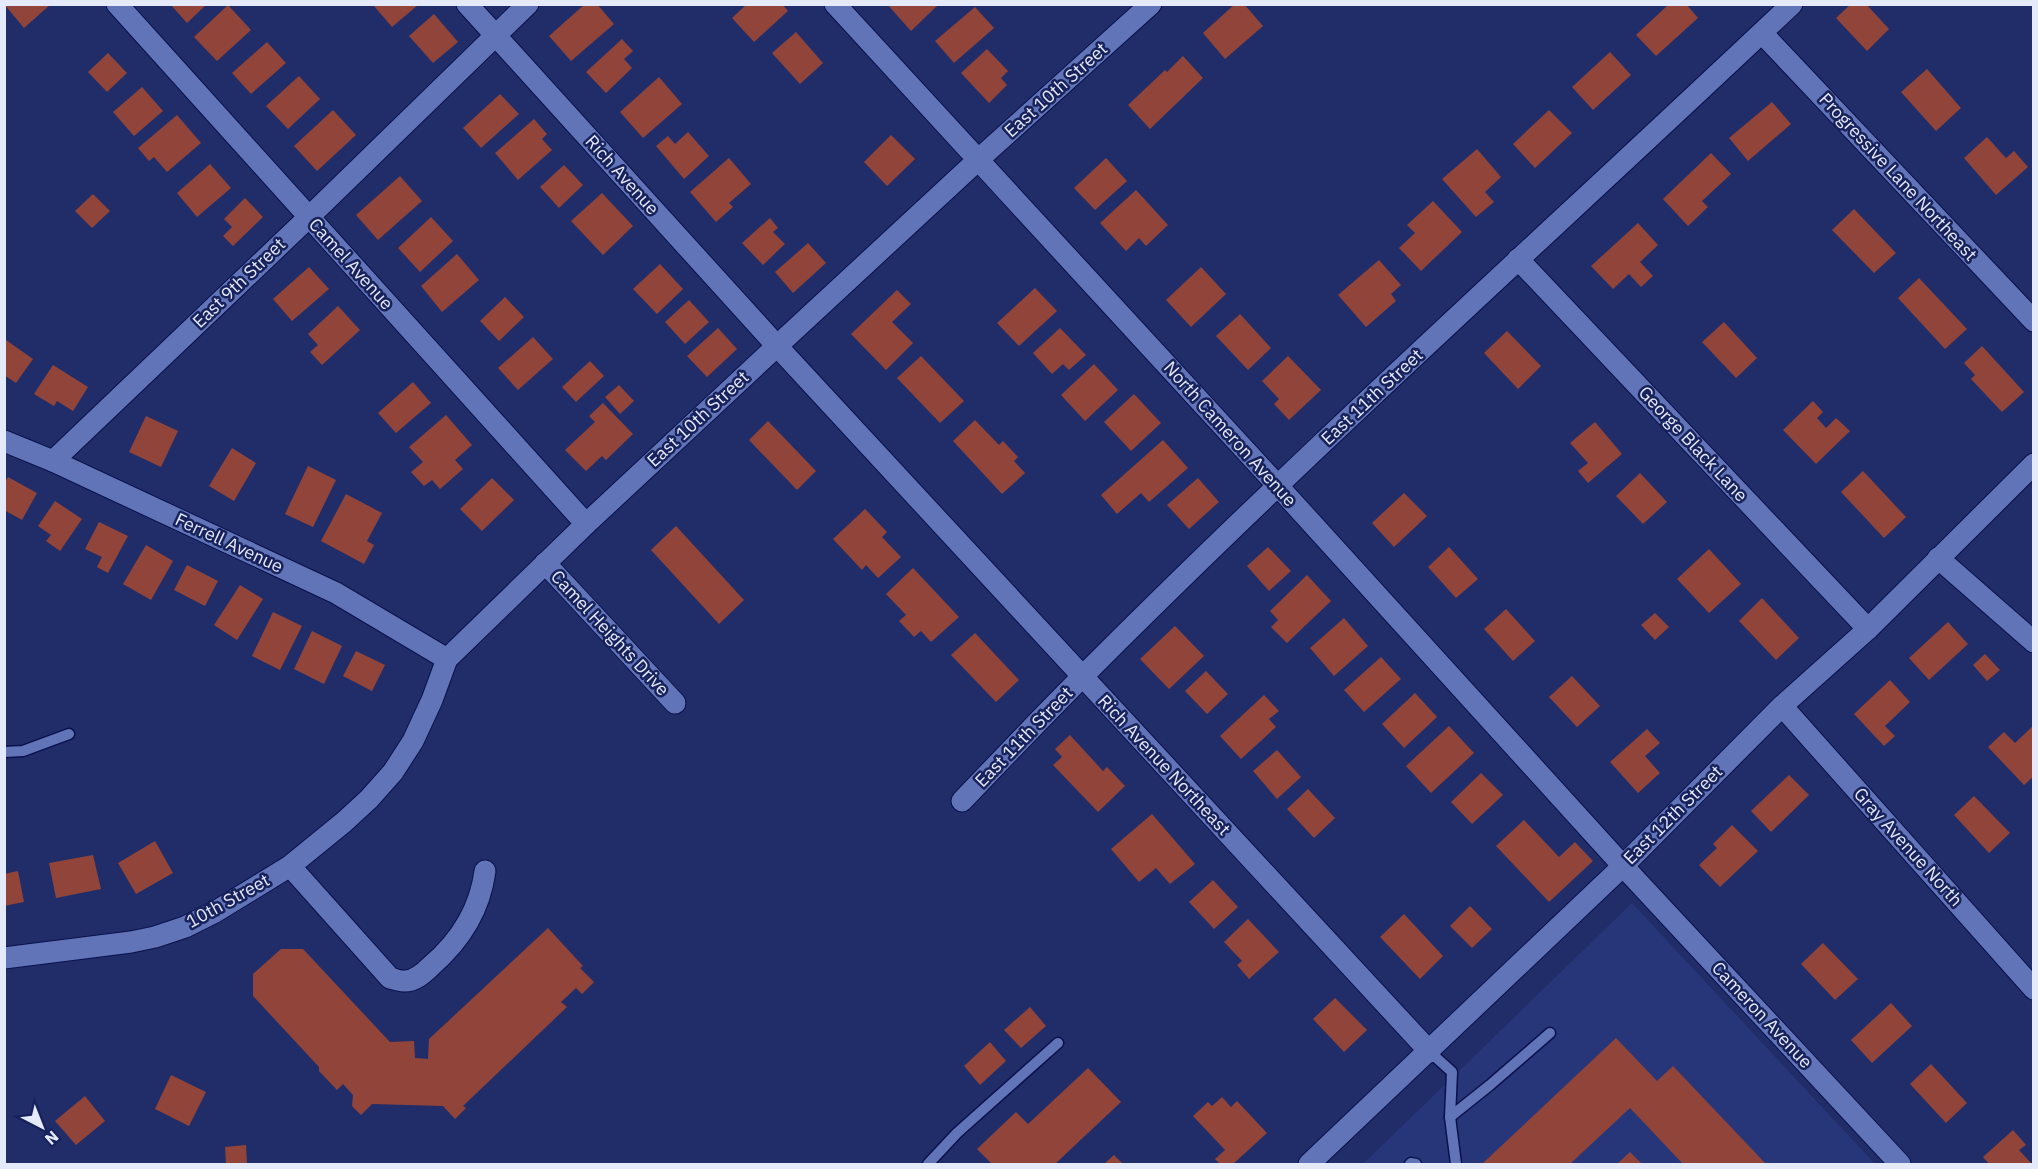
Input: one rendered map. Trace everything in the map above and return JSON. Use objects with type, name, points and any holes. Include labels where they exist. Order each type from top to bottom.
[{"type":"street","name":"Camel Avenue","points":[[117,4],[586,524]]},
{"type":"street","name":"Rich Avenue","points":[[467,4],[777,346]]},
{"type":"street","name":"East 9th Street","points":[[53,461],[528,4]]},
{"type":"street","name":"North Cameron Avenue","points":[[835,4],[1623,866]]},
{"type":"street","name":"East 10th Street","points":[[290,866],[369,799],[393,772],[413,741],[432,700],[447,659],[586,524],[777,346],[1151,4]]},
{"type":"street","name":"East 11th Street","points":[[962,801],[1082,676],[1278,486],[1792,4]]},
{"type":"street","name":"Progressive Lane Northeast","points":[[1762,33],[2034,321]]},
{"type":"street","name":"George Black Lane","points":[[1518,259],[1868,629]]},
{"type":"street","name":"Rich Avenue Northeast","points":[[777,346],[1430,1052]]},
{"type":"street","name":"Ferrell Avenue","points":[[4,441],[53,461],[336,592],[447,659]]},
{"type":"street","name":"East 12th Street","points":[[1310,1164],[1623,866],[1782,706],[1868,629],[2034,464]]},
{"type":"street","points":[[1938,558],[2034,642]]},
{"type":"street","name":"Camel Heights Drive","points":[[545,563],[675,703]]},
{"type":"street","name":"Gray Avenue North","points":[[1782,706],[2034,988]]},
{"type":"street","points":[[290,866],[390,978],[405,982],[419,977],[443,956],[468,924],[483,887],[485,871]]},
{"type":"street","name":"10th Street","points":[[4,958],[155,937],[185,927],[215,912],[290,866]]},
{"type":"street","name":"Cameron Avenue","points":[[1623,866],[1900,1164]]},
{"type":"lane","points":[[4,752],[23,751],[69,734]]},
{"type":"lane","points":[[1450,1117],[1550,1033]]},
{"type":"lane","points":[[928,1164],[957,1133],[1058,1043]]},
{"type":"lane","points":[[1430,1052],[1452,1072],[1450,1117],[1456,1164]]},
{"type":"lane","points":[[1410,1164],[1416,1164]]},
{"type":"shaded area","points":[[1632,903],[1875,1164],[1363,1164]]},
{"type":"building","points":[[4,4],[51,4],[24,28]]},
{"type":"building","points":[[170,4],[207,4],[187,23]]},
{"type":"building","points":[[585,4],[597,4],[614,24],[571,61],[549,36]]},
{"type":"building","points":[[747,4],[782,4],[788,11],[754,42],[732,18]]},
{"type":"building","points":[[887,4],[939,4],[911,31]]},
{"type":"building","points":[[1235,4],[1244,4],[1263,26],[1225,59],[1203,33]]},
{"type":"building","points":[[1669,4],[1686,4],[1698,18],[1656,56],[1636,35]]},
{"type":"building","points":[[1851,4],[1866,4],[1889,29],[1867,51],[1836,18]]},
{"type":"building","points":[[228,5],[251,30],[217,61],[194,37]]},
{"type":"building","points":[[418,5],[392,27],[374,6]]},
{"type":"building","points":[[975,7],[994,28],[954,63],[935,41]]},
{"type":"building","points":[[434,14],[458,42],[433,63],[409,36]]},
{"type":"building","points":[[796,32],[823,63],[800,84],[772,53]]},
{"type":"building","points":[[622,39],[633,51],[624,59],[632,68],[606,93],[586,72]]},
{"type":"building","points":[[267,42],[286,63],[251,94],[232,73]]},
{"type":"building","points":[[987,49],[1008,71],[1001,78],[1007,85],[989,103],[961,73]]},
{"type":"building","points":[[1610,52],[1631,75],[1593,110],[1572,87]]},
{"type":"building","points":[[108,53],[127,73],[107,92],[88,72]]},
{"type":"building","points":[[1183,56],[1203,78],[1150,129],[1128,105]]},
{"type":"building","points":[[1927,69],[1961,108],[1936,131],[1901,92]]},
{"type":"building","points":[[299,76],[320,99],[288,129],[266,106]]},
{"type":"building","points":[[659,77],[682,104],[643,138],[620,112]]},
{"type":"building","points":[[142,87],[163,111],[134,136],[113,112]]},
{"type":"building","points":[[500,94],[519,114],[481,148],[463,128]]},
{"type":"building","points":[[1772,102],[1791,124],[1748,161],[1729,138]]},
{"type":"building","points":[[333,110],[356,135],[317,171],[294,146]]},
{"type":"building","points":[[1549,110],[1572,133],[1535,168],[1513,144]]},
{"type":"building","points":[[177,115],[201,143],[167,172],[154,157],[149,161],[138,148]]},
{"type":"building","points":[[534,119],[547,134],[542,139],[552,150],[518,180],[495,153]]},
{"type":"building","points":[[688,132],[709,156],[684,179],[656,146],[668,136],[675,144]]},
{"type":"building","points":[[891,135],[915,159],[887,186],[864,162]]},
{"type":"building","points":[[1987,137],[2006,158],[2014,151],[2028,167],[1996,195],[1964,158]]},
{"type":"building","points":[[1477,149],[1501,177],[1485,192],[1494,202],[1476,217],[1442,179]]},
{"type":"building","points":[[1711,153],[1731,174],[1702,201],[1708,207],[1688,226],[1663,199]]},
{"type":"building","points":[[729,158],[751,184],[729,203],[733,207],[716,222],[690,192]]},
{"type":"building","points":[[1106,158],[1127,181],[1095,210],[1074,188]]},
{"type":"building","points":[[210,164],[231,188],[197,217],[177,193]]},
{"type":"building","points":[[564,165],[583,185],[559,208],[540,187]]},
{"type":"building","points":[[400,176],[422,201],[378,240],[356,215]]},
{"type":"building","points":[[1136,190],[1168,225],[1146,246],[1139,238],[1126,251],[1100,223]]},
{"type":"building","points":[[602,193],[633,226],[603,255],[571,221]]},
{"type":"building","points":[[93,194],[110,211],[92,228],[75,211]]},
{"type":"building","points":[[245,198],[263,217],[233,246],[223,236],[232,227],[224,219]]},
{"type":"building","points":[[1433,201],[1462,232],[1421,271],[1399,248],[1415,233],[1407,225]]},
{"type":"building","points":[[1854,209],[1896,253],[1874,273],[1832,230]]},
{"type":"building","points":[[431,217],[453,241],[420,272],[398,248]]},
{"type":"building","points":[[770,218],[778,228],[773,232],[785,244],[763,265],[742,243]]},
{"type":"building","points":[[1638,223],[1658,245],[1640,262],[1653,276],[1641,287],[1629,274],[1613,289],[1591,266]]},
{"type":"building","points":[[808,243],[826,263],[793,293],[775,272]]},
{"type":"building","points":[[457,254],[479,280],[442,312],[421,286]]},
{"type":"building","points":[[1379,260],[1401,285],[1391,294],[1396,301],[1366,327],[1338,295]]},
{"type":"building","points":[[660,264],[683,289],[657,314],[633,289]]},
{"type":"building","points":[[309,267],[329,289],[292,321],[273,299]]},
{"type":"building","points":[[1201,267],[1226,294],[1191,327],[1166,300]]},
{"type":"building","points":[[1919,278],[1967,329],[1945,349],[1898,298]]},
{"type":"building","points":[[1035,288],[1057,311],[1019,346],[997,323]]},
{"type":"building","points":[[897,290],[911,304],[892,322],[913,343],[886,370],[851,334]]},
{"type":"building","points":[[505,297],[524,317],[499,341],[480,321]]},
{"type":"building","points":[[689,300],[709,322],[685,344],[665,322]]},
{"type":"building","points":[[338,306],[360,330],[322,365],[310,352],[318,345],[308,334]]},
{"type":"building","points":[[1240,314],[1271,348],[1248,370],[1216,336]]},
{"type":"building","points":[[1724,322],[1757,358],[1736,378],[1702,342]]},
{"type":"building","points":[[718,328],[737,349],[707,377],[687,356]]},
{"type":"building","points":[[1060,328],[1086,355],[1069,370],[1063,364],[1052,374],[1033,353]]},
{"type":"building","points":[[1507,331],[1541,366],[1518,389],[1484,353]]},
{"type":"building","points":[[533,337],[553,359],[518,390],[498,368]]},
{"type":"building","points":[[6,340],[33,359],[16,383],[4,375],[4,342]]},
{"type":"building","points":[[1982,346],[2024,392],[2002,412],[1971,379],[1975,375],[1964,363]]},
{"type":"building","points":[[921,356],[964,401],[940,423],[897,378]]},
{"type":"building","points":[[1288,356],[1321,390],[1289,420],[1274,404],[1279,399],[1262,381]]},
{"type":"building","points":[[590,361],[604,376],[576,402],[562,387]]},
{"type":"building","points":[[1094,364],[1118,390],[1085,421],[1061,395]]},
{"type":"building","points":[[53,365],[88,387],[73,411],[57,401],[54,406],[34,394]]},
{"type":"building","points":[[413,382],[431,403],[396,433],[378,413]]},
{"type":"building","points":[[619,385],[634,401],[620,414],[605,397]]},
{"type":"building","points":[[1134,394],[1161,423],[1131,451],[1104,422]]},
{"type":"building","points":[[1813,401],[1823,412],[1817,418],[1826,428],[1836,418],[1850,431],[1816,464],[1783,430]]},
{"type":"building","points":[[603,403],[633,434],[606,460],[602,456],[586,471],[565,450],[595,422],[589,416]]},
{"type":"building","points":[[446,415],[472,445],[455,460],[463,469],[440,489],[432,480],[424,486],[411,472],[423,462],[409,447]]},
{"type":"building","points":[[146,416],[178,431],[161,467],[129,452]]},
{"type":"building","points":[[975,420],[999,445],[1003,441],[1018,457],[1014,461],[1025,473],[1002,494],[953,441]]},
{"type":"building","points":[[768,421],[816,471],[797,490],[749,440]]},
{"type":"building","points":[[1595,422],[1622,454],[1588,483],[1578,471],[1588,463],[1570,443]]},
{"type":"building","points":[[1163,440],[1188,468],[1149,502],[1141,493],[1117,514],[1101,495]]},
{"type":"building","points":[[232,448],[256,463],[234,501],[209,486]]},
{"type":"building","points":[[308,466],[336,480],[313,527],[285,514]]},
{"type":"building","points":[[1863,471],[1906,517],[1884,538],[1841,492]]},
{"type":"building","points":[[1640,473],[1667,502],[1643,524],[1616,496]]},
{"type":"building","points":[[8,477],[37,493],[22,520],[4,510],[4,484]]},
{"type":"building","points":[[492,478],[514,500],[482,531],[460,509]]},
{"type":"building","points":[[1198,478],[1219,502],[1189,529],[1167,505]]},
{"type":"building","points":[[1404,493],[1427,516],[1394,547],[1372,523]]},
{"type":"building","points":[[346,494],[382,513],[367,541],[374,545],[364,564],[321,541]]},
{"type":"building","points":[[55,501],[82,519],[60,551],[46,541],[51,535],[38,526]]},
{"type":"building","points":[[865,509],[887,532],[882,537],[901,557],[878,578],[866,565],[862,570],[833,539]]},
{"type":"building","points":[[99,522],[128,536],[108,573],[97,567],[102,557],[85,549]]},
{"type":"building","points":[[676,526],[744,600],[719,624],[651,550]]},
{"type":"building","points":[[146,545],[173,561],[151,600],[123,584]]},
{"type":"building","points":[[1268,547],[1291,571],[1269,591],[1247,566]]},
{"type":"building","points":[[1449,547],[1478,579],[1456,598],[1428,567]]},
{"type":"building","points":[[1709,549],[1741,584],[1709,613],[1677,579]]},
{"type":"building","points":[[187,565],[218,581],[205,606],[174,590]]},
{"type":"building","points":[[913,568],[959,617],[931,642],[921,631],[914,637],[899,621],[906,615],[886,594]]},
{"type":"building","points":[[1307,575],[1331,601],[1287,643],[1271,627],[1278,620],[1270,611]]},
{"type":"building","points":[[240,585],[263,599],[237,640],[214,625]]},
{"type":"building","points":[[1762,598],[1799,638],[1776,660],[1739,621]]},
{"type":"building","points":[[1506,609],[1535,641],[1513,661],[1484,629]]},
{"type":"building","points":[[273,612],[302,626],[280,670],[252,656]]},
{"type":"building","points":[[1655,613],[1669,627],[1655,640],[1641,625]]},
{"type":"building","points":[[1344,618],[1368,646],[1334,676],[1310,648]]},
{"type":"building","points":[[1948,622],[1968,644],[1929,680],[1909,658]]},
{"type":"building","points":[[1175,626],[1204,656],[1169,689],[1140,659]]},
{"type":"building","points":[[312,631],[342,646],[324,684],[294,669]]},
{"type":"building","points":[[975,633],[1019,680],[996,702],[951,655]]},
{"type":"building","points":[[356,651],[385,665],[372,691],[343,676]]},
{"type":"building","points":[[1985,654],[2000,670],[1987,681],[1973,665]]},
{"type":"building","points":[[1381,657],[1401,679],[1364,712],[1344,690]]},
{"type":"building","points":[[1206,671],[1228,694],[1207,714],[1185,691]]},
{"type":"building","points":[[1572,676],[1600,706],[1577,727],[1549,697]]},
{"type":"building","points":[[1890,680],[1910,702],[1885,726],[1895,736],[1884,746],[1854,714]]},
{"type":"building","points":[[1415,693],[1437,717],[1404,748],[1382,724]]},
{"type":"building","points":[[1264,695],[1279,711],[1269,719],[1276,727],[1241,759],[1220,736]]},
{"type":"building","points":[[2034,725],[2034,776],[2024,785],[1988,747],[2004,732],[2015,743]]},
{"type":"building","points":[[1449,726],[1474,753],[1431,793],[1406,766]]},
{"type":"building","points":[[1647,729],[1660,743],[1645,756],[1660,773],[1638,793],[1610,762]]},
{"type":"building","points":[[1070,735],[1103,771],[1107,767],[1125,786],[1098,812],[1053,765],[1062,757],[1055,749]]},
{"type":"building","points":[[1277,750],[1301,777],[1277,799],[1253,771]]},
{"type":"building","points":[[1481,773],[1503,795],[1472,824],[1451,802]]},
{"type":"building","points":[[1789,775],[1809,795],[1771,832],[1751,811]]},
{"type":"building","points":[[1308,789],[1335,818],[1314,838],[1287,809]]},
{"type":"building","points":[[1974,796],[2010,833],[1989,853],[1954,815]]},
{"type":"building","points":[[1152,814],[1195,864],[1170,884],[1156,868],[1139,882],[1111,849]]},
{"type":"building","points":[[1524,820],[1559,857],[1575,842],[1593,861],[1549,902],[1496,846]]},
{"type":"building","points":[[1732,825],[1758,851],[1720,887],[1699,865],[1717,848],[1713,844]]},
{"type":"building","points":[[155,841],[173,873],[136,894],[118,863]]},
{"type":"building","points":[[93,855],[101,889],[56,898],[49,863]]},
{"type":"building","points":[[18,871],[24,902],[4,906],[4,874]]},
{"type":"building","points":[[1213,880],[1238,907],[1214,929],[1189,902]]},
{"type":"building","points":[[1470,906],[1492,929],[1472,948],[1450,926]]},
{"type":"building","points":[[1404,914],[1443,956],[1420,979],[1380,937]]},
{"type":"building","points":[[1248,919],[1279,952],[1249,979],[1237,965],[1242,961],[1224,942]]},
{"type":"building","points":[[548,928],[583,966],[580,968],[594,982],[582,994],[576,988],[561,1002],[567,1007],[463,1106],[466,1108],[455,1119],[443,1106],[372,1104],[361,1115],[352,1106],[353,1095],[343,1084],[337,1090],[319,1071],[319,1067],[253,996],[253,974],[281,949],[303,949],[390,1042],[414,1041],[415,1058],[428,1059],[429,1039]]},
{"type":"building","points":[[1823,943],[1858,979],[1835,1000],[1801,964]]},
{"type":"building","points":[[1335,998],[1367,1030],[1344,1052],[1313,1019]]},
{"type":"building","points":[[1891,1003],[1912,1026],[1872,1063],[1851,1040]]},
{"type":"building","points":[[1030,1007],[1046,1026],[1021,1048],[1004,1030]]},
{"type":"building","points":[[1616,1038],[1657,1081],[1673,1066],[1766,1164],[1683,1164],[1630,1108],[1570,1164],[1482,1164]]},
{"type":"building","points":[[990,1042],[1006,1061],[980,1085],[964,1066]]},
{"type":"building","points":[[1931,1064],[1967,1103],[1946,1123],[1910,1084]]},
{"type":"building","points":[[1088,1068],[1121,1102],[1055,1164],[992,1164],[977,1149],[1016,1112],[1028,1124]]},
{"type":"building","points":[[171,1075],[206,1092],[189,1126],[155,1109]]},
{"type":"building","points":[[85,1096],[105,1121],[76,1145],[55,1121]]},
{"type":"building","points":[[1222,1097],[1231,1107],[1237,1101],[1267,1133],[1233,1164],[1220,1164],[1215,1159],[1225,1150],[1193,1116],[1208,1102],[1212,1106]]},
{"type":"building","points":[[2013,1130],[2026,1145],[2019,1150],[2032,1164],[1989,1164],[1983,1157]]},
{"type":"building","points":[[246,1145],[247,1163],[226,1164],[225,1147]]},
{"type":"building","points":[[1630,1152],[1642,1164],[1617,1164]]},
{"type":"building","points":[[1114,1155],[1123,1164],[1104,1164]]}]
